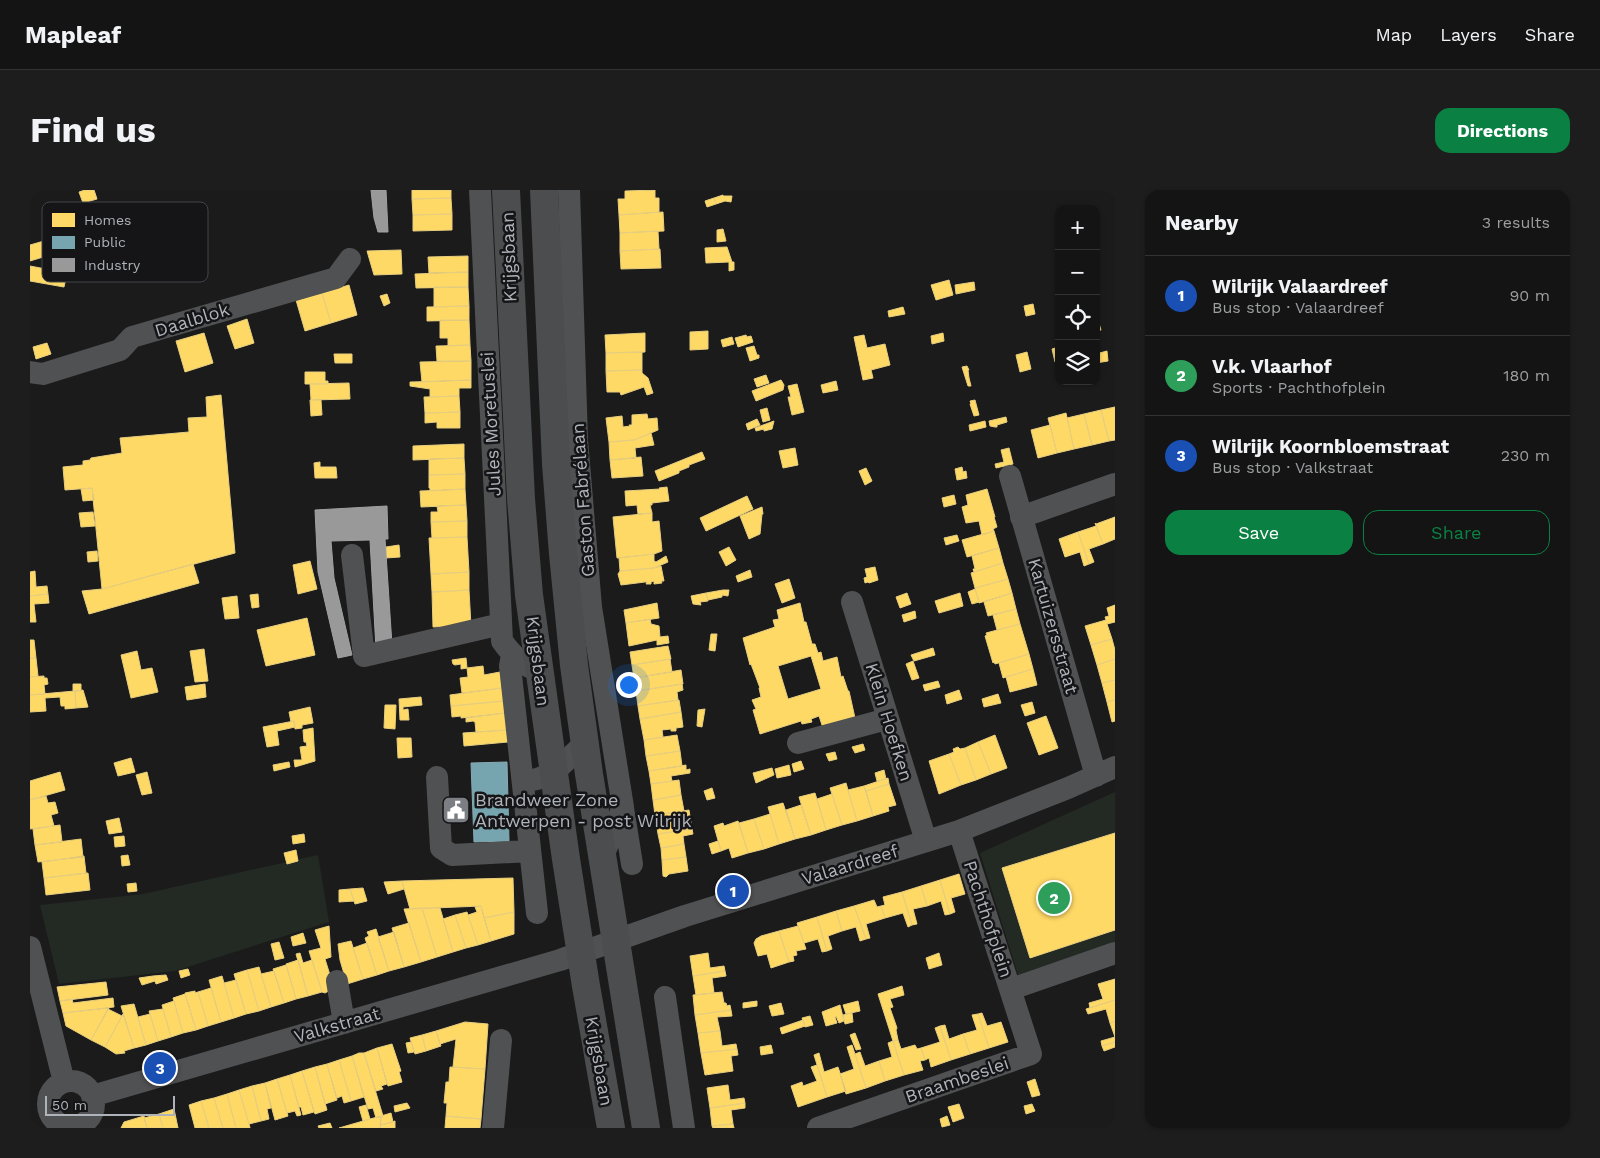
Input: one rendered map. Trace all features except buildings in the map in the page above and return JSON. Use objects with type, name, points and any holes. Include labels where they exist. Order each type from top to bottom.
[{"type":"main road","name":"Krijgsbaan","points":[[506,190],[521,498],[530,595],[553,773],[607,1121]]},
{"type":"main road","name":"Krijgsbaan","points":[[544,190],[556,464],[566,591],[585,743],[646,1128]]},
{"type":"street","name":"Jules Moretuslei","points":[[480,190],[502,641],[512,655],[510,666],[536,913]]},
{"type":"street","name":"Gaston Fabrélaan","points":[[569,190],[577,440],[590,597],[632,864]]},
{"type":"street","name":"Daalblok","points":[[30,372],[43,374],[120,350],[132,337],[336,278],[350,259]]},
{"type":"street","name":"Kartuizersstraat","points":[[1010,476],[1021,516],[1106,771]]},
{"type":"street","points":[[1021,516],[1115,484]]},
{"type":"street","points":[[352,555],[364,656],[501,624]]},
{"type":"street","name":"Klein Hoefken","points":[[852,602],[926,842]]},
{"type":"street","points":[[512,655],[539,671]]},
{"type":"street","points":[[798,743],[887,719]]},
{"type":"street","points":[[523,782],[553,773],[585,743]]},
{"type":"street","name":"Valaardreef","points":[[580,953],[686,916],[959,831],[1106,771]]},
{"type":"street","points":[[437,777],[442,848],[452,855],[530,851]]},
{"type":"street","points":[[603,856],[623,808]]},
{"type":"street","name":"Pachthofplein","points":[[959,831],[1011,988],[1115,953]]},
{"type":"street","points":[[30,947],[64,1082]]},
{"type":"street","name":"Valkstraat","points":[[92,1096],[541,966],[580,953]]},
{"type":"street","points":[[337,981],[344,1023]]},
{"type":"street","name":"Braambeslei","points":[[818,1128],[1031,1054],[1011,988]]},
{"type":"street","points":[[665,996],[684,1128]]},
{"type":"street","points":[[493,1128],[501,1040]]},
{"type":"street","points":[[76,1081],[87,1087],[92,1096],[93,1110],[86,1121],[75,1127],[64,1126],[39,1113],[54,1088],[64,1082],[76,1081]]},
{"type":"shaded area","points":[[1115,792],[1115,942],[1018,975],[980,853]]},
{"type":"shaded area","points":[[318,855],[329,922],[175,971],[59,984],[40,905],[143,894]]},
{"type":"place","name":"Brandweer Zone Antwerpen - post Wilrijk","points":[[456,810]]},
{"type":"place","name":"Wilrijk Valaardreef","points":[[733,891]]},
{"type":"place","name":"V.k. Vlaarhof","points":[[1054,898]]},
{"type":"place","name":"Wilrijk Koornbloemstraat","points":[[160,1068]]}]
